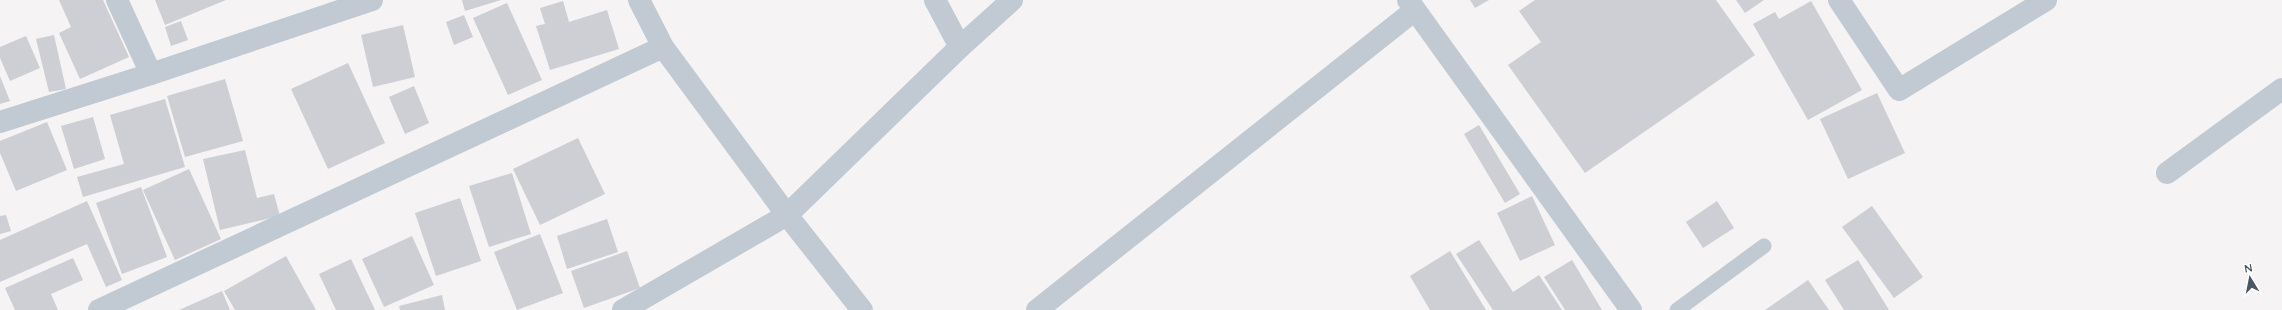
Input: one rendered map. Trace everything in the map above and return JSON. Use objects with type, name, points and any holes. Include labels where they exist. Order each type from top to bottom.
[{"type":"street","points":[[117,0],[151,74]]},
{"type":"street","points":[[0,122],[151,74],[372,0]]},
{"type":"street","points":[[639,0],[664,47],[787,215],[862,310]]},
{"type":"street","points":[[935,0],[960,47]]},
{"type":"street","points":[[623,310],[787,215],[960,47],[1012,0]]},
{"type":"street","points":[[1839,0],[1899,90],[2046,0]]},
{"type":"street","points":[[1037,310],[1411,5],[1631,310]]},
{"type":"street","points":[[99,310],[664,47]]},
{"type":"street","points":[[2167,173],[2282,89]]},
{"type":"lane","points":[[1677,310],[1764,246]]},
{"type":"building","points":[[59,0],[103,0],[129,57],[80,79],[59,33],[71,27]]},
{"type":"building","points":[[155,0],[226,0],[165,25]]},
{"type":"building","points":[[462,0],[501,0],[465,11]]},
{"type":"building","points":[[1470,0],[1489,0],[1475,8]]},
{"type":"building","points":[[1535,0],[1716,0],[1755,55],[1585,173],[1508,65],[1541,42],[1519,11]]},
{"type":"building","points":[[1736,0],[1764,0],[1745,13]]},
{"type":"building","points":[[563,1],[569,22],[607,10],[619,49],[550,70],[536,26],[545,24],[540,8]]},
{"type":"building","points":[[1811,1],[1862,90],[1808,120],[1753,24],[1775,12],[1779,19]]},
{"type":"building","points":[[507,3],[542,80],[508,95],[473,18]]},
{"type":"building","points":[[464,15],[473,37],[454,45],[446,22]]},
{"type":"building","points":[[181,21],[188,40],[171,46],[165,27]]},
{"type":"building","points":[[403,25],[415,77],[373,87],[361,35]]},
{"type":"building","points":[[54,35],[66,89],[49,92],[36,39]]},
{"type":"building","points":[[26,36],[40,68],[10,81],[0,58],[0,47]]},
{"type":"building","points":[[348,63],[385,143],[328,169],[291,89]]},
{"type":"building","points":[[0,76],[10,101],[0,104]]},
{"type":"building","points":[[225,79],[243,141],[185,157],[167,96]]},
{"type":"building","points":[[414,86],[429,123],[405,134],[389,97]]},
{"type":"building","points":[[1877,93],[1905,153],[1848,179],[1820,119]]},
{"type":"building","points":[[165,99],[185,167],[83,197],[77,177],[124,164],[110,115]]},
{"type":"building","points":[[93,117],[105,159],[74,169],[61,126]]},
{"type":"building","points":[[47,122],[67,170],[16,191],[0,153],[0,141]]},
{"type":"building","points":[[1479,125],[1520,194],[1505,203],[1464,134]]},
{"type":"building","points":[[578,138],[605,194],[540,225],[513,169]]},
{"type":"building","points":[[245,150],[257,198],[274,194],[280,216],[220,230],[203,159]]},
{"type":"building","points":[[189,169],[221,239],[175,260],[143,190]]},
{"type":"building","points":[[512,173],[531,234],[489,247],[469,186]]},
{"type":"building","points":[[141,187],[167,257],[122,274],[96,203]]},
{"type":"building","points":[[1532,196],[1555,245],[1520,261],[1497,213]]},
{"type":"building","points":[[460,198],[481,261],[436,276],[415,213]]},
{"type":"building","points":[[87,201],[122,280],[106,287],[87,244],[0,282],[0,240]]},
{"type":"building","points":[[1717,201],[1734,228],[1703,248],[1686,222]]},
{"type":"building","points":[[1872,206],[1923,277],[1894,298],[1842,227]]},
{"type":"building","points":[[6,215],[11,231],[0,234],[0,216]]},
{"type":"building","points":[[607,219],[618,252],[567,269],[557,236]]},
{"type":"building","points":[[540,234],[563,293],[517,310],[494,252]]},
{"type":"building","points":[[412,236],[434,285],[384,307],[362,259]]},
{"type":"building","points":[[1479,240],[1513,292],[1539,275],[1562,310],[1493,310],[1456,254]]},
{"type":"building","points":[[627,251],[640,288],[584,308],[571,271]]},
{"type":"building","points":[[1450,251],[1486,310],[1430,310],[1410,276]]},
{"type":"building","points":[[286,256],[316,310],[235,310],[224,291]]},
{"type":"building","points":[[73,258],[83,280],[51,294],[58,310],[15,310],[5,288]]},
{"type":"building","points":[[351,259],[375,310],[336,310],[319,274]]},
{"type":"building","points":[[1572,260],[1602,310],[1565,310],[1544,277]]},
{"type":"building","points":[[1858,260],[1889,310],[1844,310],[1825,280]]},
{"type":"building","points":[[1808,280],[1829,310],[1765,310]]},
{"type":"building","points":[[222,291],[230,310],[179,310]]},
{"type":"building","points":[[442,295],[445,310],[400,310],[399,306]]}]
